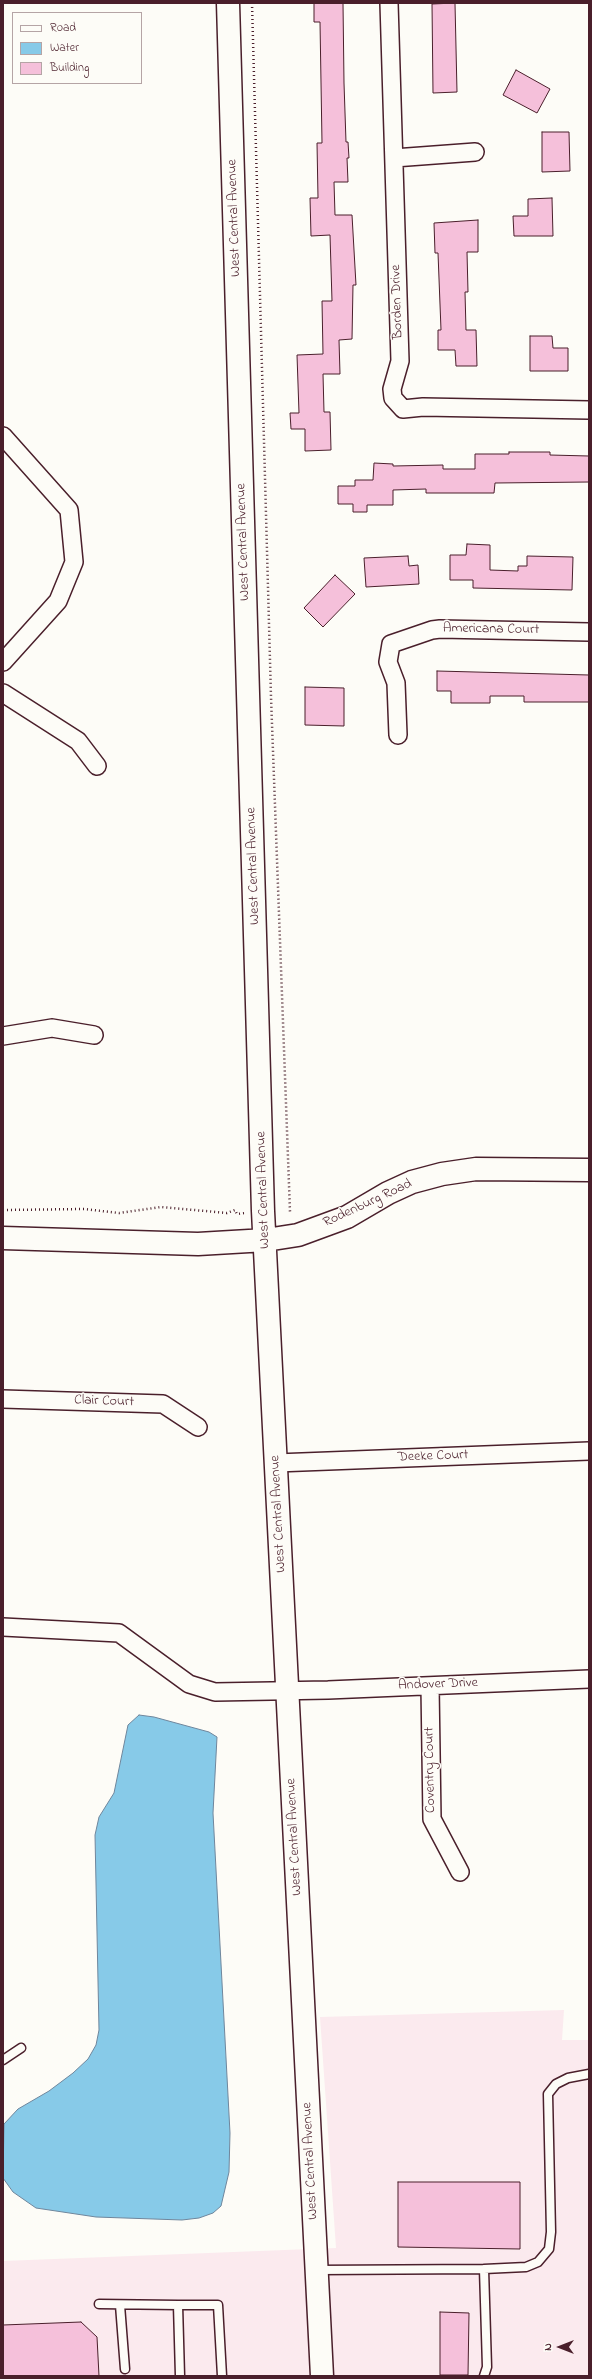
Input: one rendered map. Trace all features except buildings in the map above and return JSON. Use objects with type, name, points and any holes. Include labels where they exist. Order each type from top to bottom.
[{"type":"street","name":"West Central Avenue","points":[[228,3],[266,1240],[322,2376]]},
{"type":"street","name":"Borden Drive","points":[[389,3],[400,361],[392,389],[393,398],[403,409],[413,410],[423,407],[589,410]]},
{"type":"street","points":[[394,158],[475,152]]},
{"type":"street","points":[[3,436],[69,510],[74,562],[58,601],[3,662]]},
{"type":"street","name":"Americana Court","points":[[398,735],[396,683],[388,662],[391,644],[432,630],[589,632]]},
{"type":"street","points":[[3,693],[78,741],[97,766]]},
{"type":"street","points":[[3,1036],[52,1028],[94,1035]]},
{"type":"street","name":"Rodenburg Road","points":[[3,1238],[198,1244],[266,1240],[298,1235],[346,1217],[388,1192],[412,1182],[442,1174],[476,1169],[589,1170]]},
{"type":"street","name":"Clair Court","points":[[3,1399],[163,1404],[198,1427]]},
{"type":"street","name":"Deeke Court","points":[[276,1463],[589,1451]]},
{"type":"street","name":"Andover Drive","points":[[3,1628],[119,1633],[197,1688],[215,1692],[430,1686],[589,1679]]},
{"type":"street","name":"Coventry Court","points":[[430,1686],[432,1820],[460,1872]]},
{"type":"lane","points":[[3,2060],[21,2048]]},
{"type":"lane","points":[[316,2270],[526,2268],[538,2262],[548,2249],[551,2232],[548,2094],[556,2084],[568,2078],[589,2074]]},
{"type":"lane","points":[[484,2268],[487,2367],[484,2376]]},
{"type":"lane","points":[[100,2304],[218,2305],[222,2376]]},
{"type":"lane","points":[[120,2305],[125,2369]]},
{"type":"lane","points":[[178,2305],[180,2376]]},
{"type":"path","points":[[252,3],[271,697],[290,1212]]},
{"type":"path","points":[[3,1210],[84,1209],[119,1213],[161,1207],[227,1213],[234,1210],[237,1214]]},
{"type":"path","points":[[285,1208],[289,1207]]},
{"type":"shaded area","points":[[564,2010],[562,2040],[589,2040],[589,2376],[3,2376],[3,2261],[336,2248],[320,2017]]},
{"type":"water","points":[[139,1715],[154,1717],[209,1732],[217,1737],[213,1813],[230,2133],[229,2172],[221,2206],[213,2213],[199,2218],[182,2220],[96,2217],[36,2208],[13,2192],[3,2178],[4,2124],[18,2109],[49,2091],[73,2073],[88,2059],[96,2045],[99,2030],[95,1835],[99,1817],[114,1793],[128,1725]]}]
